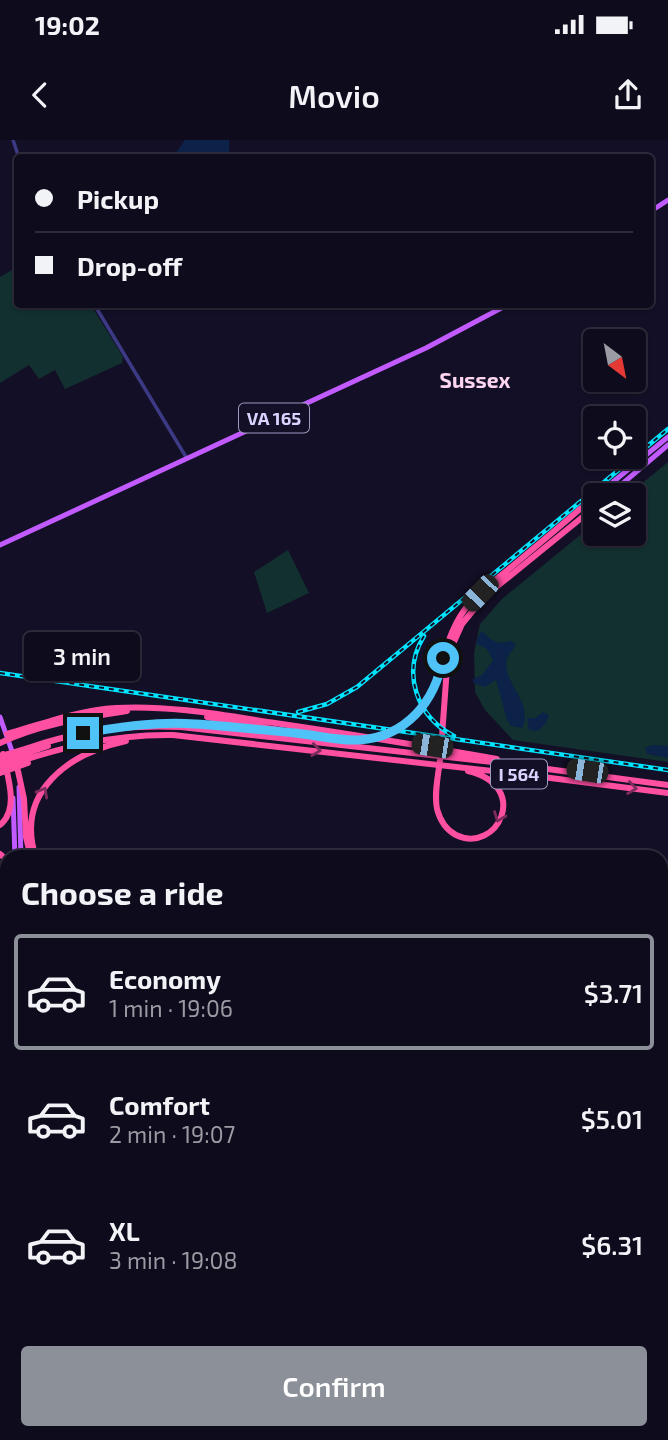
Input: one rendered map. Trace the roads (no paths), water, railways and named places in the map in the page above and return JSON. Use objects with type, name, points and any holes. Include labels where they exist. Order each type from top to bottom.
[{"type":"highway","points":[[2,771],[26,756],[72,735],[157,723],[191,723],[351,740],[379,736],[409,720],[431,696],[451,633],[470,603],[583,512]]},
{"type":"highway","points":[[369,757],[393,763],[439,768],[468,771],[483,776],[497,786],[502,797],[502,814],[497,825],[489,833],[467,838],[451,832],[438,813],[438,781],[439,768],[444,712],[450,655],[468,614],[484,597],[583,512]]},
{"type":"highway","points":[[3,743],[19,730],[83,713],[118,708],[158,709],[214,714],[392,740],[609,776]]},
{"type":"highway","points":[[3,743],[73,720],[142,709]]},
{"type":"highway","points":[[158,709],[190,712],[292,733]]},
{"type":"highway","points":[[135,726],[197,728],[668,783]]},
{"type":"highway","points":[[0,762],[102,740],[150,735]]},
{"type":"highway","points":[[34,850],[34,812],[54,775],[93,749],[150,735]]},
{"type":"highway","name":"I 564","points":[[150,735],[191,736],[668,793]]},
{"type":"highway","points":[[3,743],[26,756]]},
{"type":"highway","points":[[0,825],[9,814],[11,805],[3,743]]},
{"type":"highway","points":[[18,771],[24,799],[26,837],[31,850]]},
{"type":"main road","name":"VA 165","points":[[0,545],[426,348],[501,308]]},
{"type":"main road","points":[[612,483],[668,436]]},
{"type":"main road","points":[[622,483],[668,445]]},
{"type":"main road","points":[[0,717],[12,790],[15,850]]},
{"type":"main road","points":[[3,743],[18,771],[21,850]]},
{"type":"street","points":[[96,308],[186,457]]},
{"type":"water","points":[[185,140],[229,140],[231,154],[175,154]]},
{"type":"water","points":[[481,631],[494,641],[511,641],[516,645],[508,657],[506,668],[524,710],[522,728],[511,726],[507,720],[496,680],[485,687],[473,683],[473,679],[482,675],[493,660],[487,649],[477,644]]},
{"type":"water","points":[[543,712],[549,715],[546,723],[538,731],[529,730],[527,718],[535,718]]},
{"type":"water","points":[[652,745],[668,746],[668,758],[647,754],[645,748]]},
{"type":"railway","points":[[298,712],[327,704],[357,687],[668,429]]},
{"type":"railway","points":[[424,636],[414,665],[416,693],[430,718],[454,736]]},
{"type":"railway","points":[[0,673],[668,770]]},
{"type":"district","name":"Sussex","points":[[475,379]]}]
